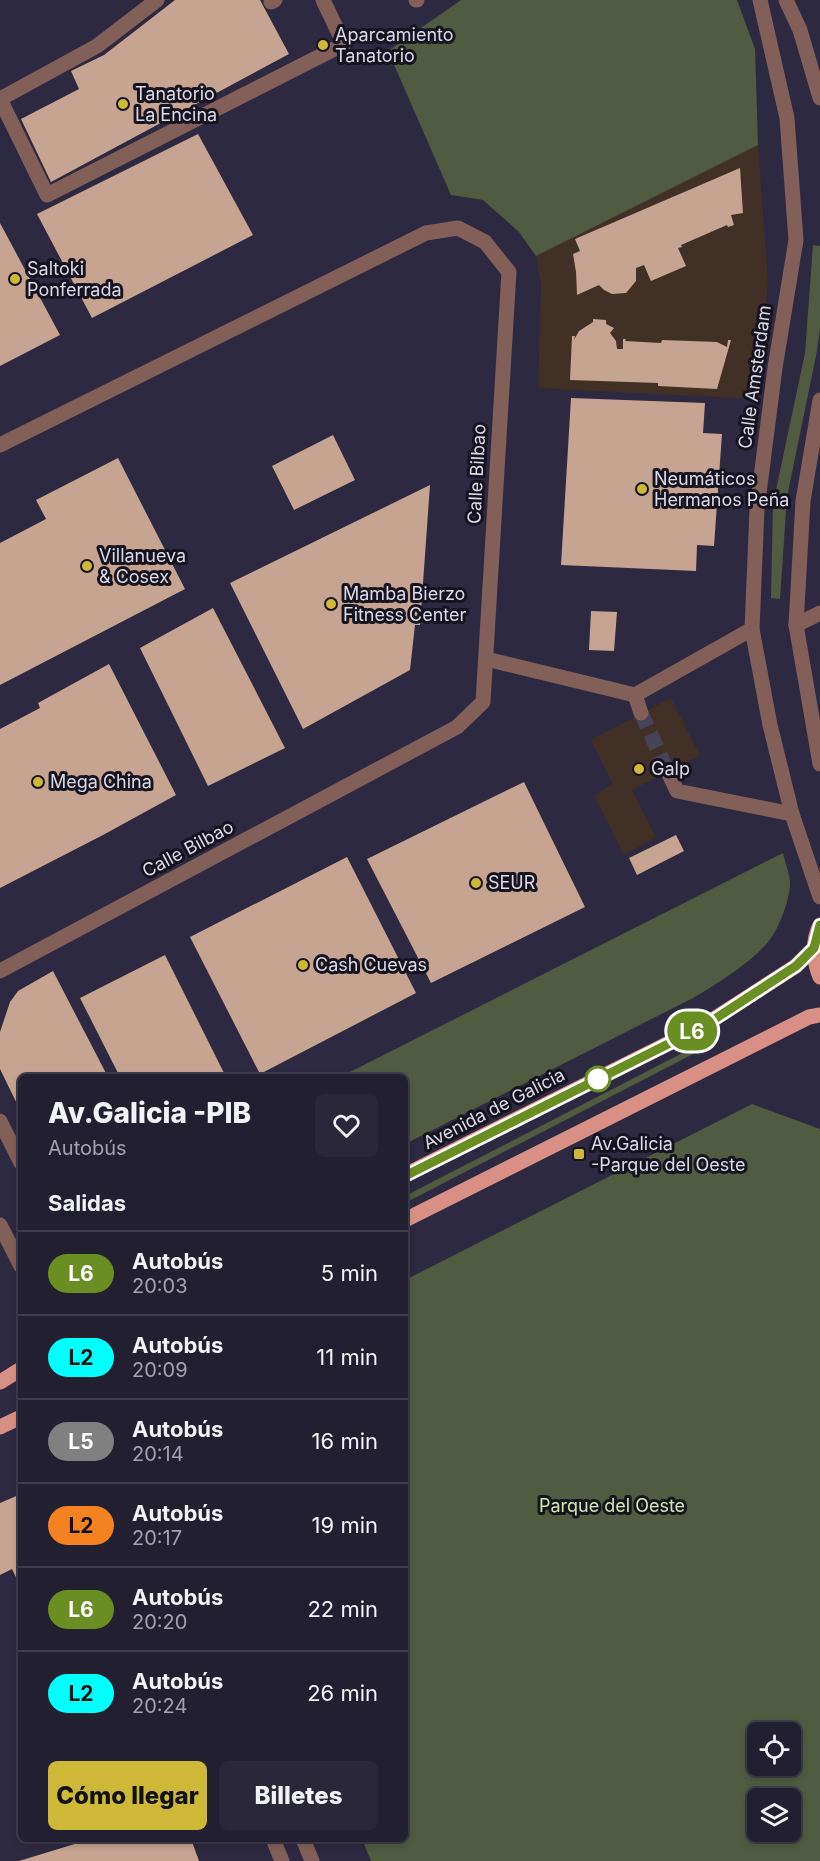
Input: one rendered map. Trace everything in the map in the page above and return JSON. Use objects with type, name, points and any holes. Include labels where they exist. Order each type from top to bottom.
[{"type":"main road","points":[[820,925],[814,948],[816,967],[820,977]]},
{"type":"main road","name":"Avenida de Galicia","points":[[408,1174],[704,1026],[796,966],[814,948]]},
{"type":"main road","points":[[408,1218],[809,1017],[820,1015]]},
{"type":"main road","points":[[0,1382],[18,1371]]},
{"type":"main road","points":[[0,1427],[18,1418]]},
{"type":"street","points":[[158,0],[97,46],[0,99],[46,195],[344,44],[323,0]]},
{"type":"street","name":"Calle Amsterdam","points":[[760,0],[787,118],[796,240],[775,368],[757,509],[752,629],[770,725],[792,814],[820,897]]},
{"type":"street","points":[[786,0],[800,30],[820,98]]},
{"type":"street","name":"Calle Bilbao","points":[[0,445],[426,233],[458,228],[485,242],[509,272],[483,702],[457,727],[0,971]]},
{"type":"street","points":[[820,400],[803,501],[796,625],[820,764]]},
{"type":"street","points":[[796,625],[820,613]]},
{"type":"street","points":[[486,659],[635,695],[752,629]]},
{"type":"street","points":[[635,695],[641,713]]},
{"type":"street","points":[[669,774],[677,791],[792,814]]},
{"type":"street","points":[[0,1121],[18,1157]]},
{"type":"street","points":[[0,1225],[18,1260]]},
{"type":"street","points":[[274,1842],[282,1861]]},
{"type":"street","points":[[304,1842],[312,1861]]},
{"type":"shaded area","points":[[758,145],[768,281],[764,340],[753,399],[538,388],[541,285],[536,256]]},
{"type":"shaded area","name":"Galp","points":[[671,698],[700,755],[632,790],[656,837],[624,855],[594,795],[613,784],[591,740]]},
{"type":"green space","points":[[461,0],[737,0],[755,49],[758,145],[536,256],[519,232],[483,200],[451,195],[388,51]]},
{"type":"green space","points":[[813,245],[820,246],[820,328],[787,497],[780,599],[771,598],[773,504],[805,353]]},
{"type":"green space","points":[[783,853],[790,881],[784,911],[771,938],[746,963],[693,998],[408,1142],[408,1074],[346,1074]]},
{"type":"green space","points":[[696,1046],[699,1051],[408,1201],[408,1194]]},
{"type":"green space","name":"Parque del Oeste","points":[[752,1104],[820,1129],[820,1861],[371,1861],[363,1842],[408,1842],[408,1278]]},
{"type":"building","name":"Tanatorio La Encina","points":[[175,0],[260,0],[289,54],[51,182],[21,119],[79,89],[71,71],[104,55]]},
{"type":"building","points":[[198,134],[253,235],[92,318],[37,214]]},
{"type":"building","points":[[740,168],[743,213],[731,215],[734,225],[728,227],[727,225],[681,245],[682,247],[678,248],[686,266],[651,281],[644,265],[636,268],[636,281],[626,293],[612,294],[599,285],[577,295],[573,254],[580,251],[575,239]]},
{"type":"building","name":"Saltoki Ponferrada","points":[[0,223],[60,335],[0,366]]},
{"type":"building","points":[[593,319],[606,320],[606,324],[614,328],[610,333],[616,341],[617,349],[623,349],[623,339],[661,343],[662,340],[717,342],[727,347],[728,340],[731,340],[717,389],[658,386],[658,383],[570,380],[572,336],[575,336],[574,340],[579,331],[593,322]]},
{"type":"building","name":"Neumáticos Hermanos Peña","points":[[571,398],[705,403],[703,433],[722,434],[714,546],[697,545],[696,571],[561,565]]},
{"type":"building","points":[[333,435],[355,480],[294,510],[272,466]]},
{"type":"building","name":"Villanueva & Cosex","points":[[118,458],[185,589],[0,685],[0,543],[46,519],[36,500]]},
{"type":"building","name":"Mamba Bierzo Fitness Center","points":[[430,485],[420,625],[415,625],[410,670],[303,729],[230,583]]},
{"type":"building","points":[[213,608],[285,748],[208,786],[140,648]]},
{"type":"building","points":[[591,611],[617,612],[614,651],[589,650]]},
{"type":"building","points":[[109,664],[176,795],[0,888],[0,729],[40,708],[38,703]]},
{"type":"building","name":"SEUR","points":[[524,782],[585,907],[431,983],[367,859]]},
{"type":"building","points":[[676,835],[684,851],[637,875],[629,858]]},
{"type":"building","name":"Cash Cuevas","points":[[347,857],[416,993],[260,1074],[190,937]]},
{"type":"building","points":[[165,955],[224,1074],[118,1074],[80,998]]},
{"type":"building","points":[[53,971],[106,1074],[18,1074],[18,1106],[0,1069],[0,1032],[10,1002],[18,991]]},
{"type":"building","points":[[18,1495],[18,1582],[12,1569],[0,1575],[0,1503]]},
{"type":"building","points":[[81,1842],[192,1842],[199,1861],[19,1861]]},
{"type":"tunnel","points":[[641,713],[669,774]]},
{"type":"bus line","name":"L6","points":[[408,1174],[704,1026],[796,966],[814,948],[820,925]]},
{"type":"place","name":"Aparcamiento Tanatorio","points":[[323,45]]},
{"type":"place","name":"Tanatorio La Encina","points":[[123,104]]},
{"type":"place","name":"Saltoki Ponferrada","points":[[15,279]]},
{"type":"place","name":"Neumáticos Hermanos Peña","points":[[642,489]]},
{"type":"place","name":"Villanueva & Cosex","points":[[87,566]]},
{"type":"place","name":"Mamba Bierzo Fitness Center","points":[[331,604]]},
{"type":"place","name":"Galp","points":[[639,769]]},
{"type":"place","name":"Mega China","points":[[38,782]]},
{"type":"place","name":"SEUR","points":[[476,883]]},
{"type":"place","name":"Cash Cuevas","points":[[303,965]]},
{"type":"place","name":"Av.Galicia -Parque del Oeste","points":[[579,1154]]}]
